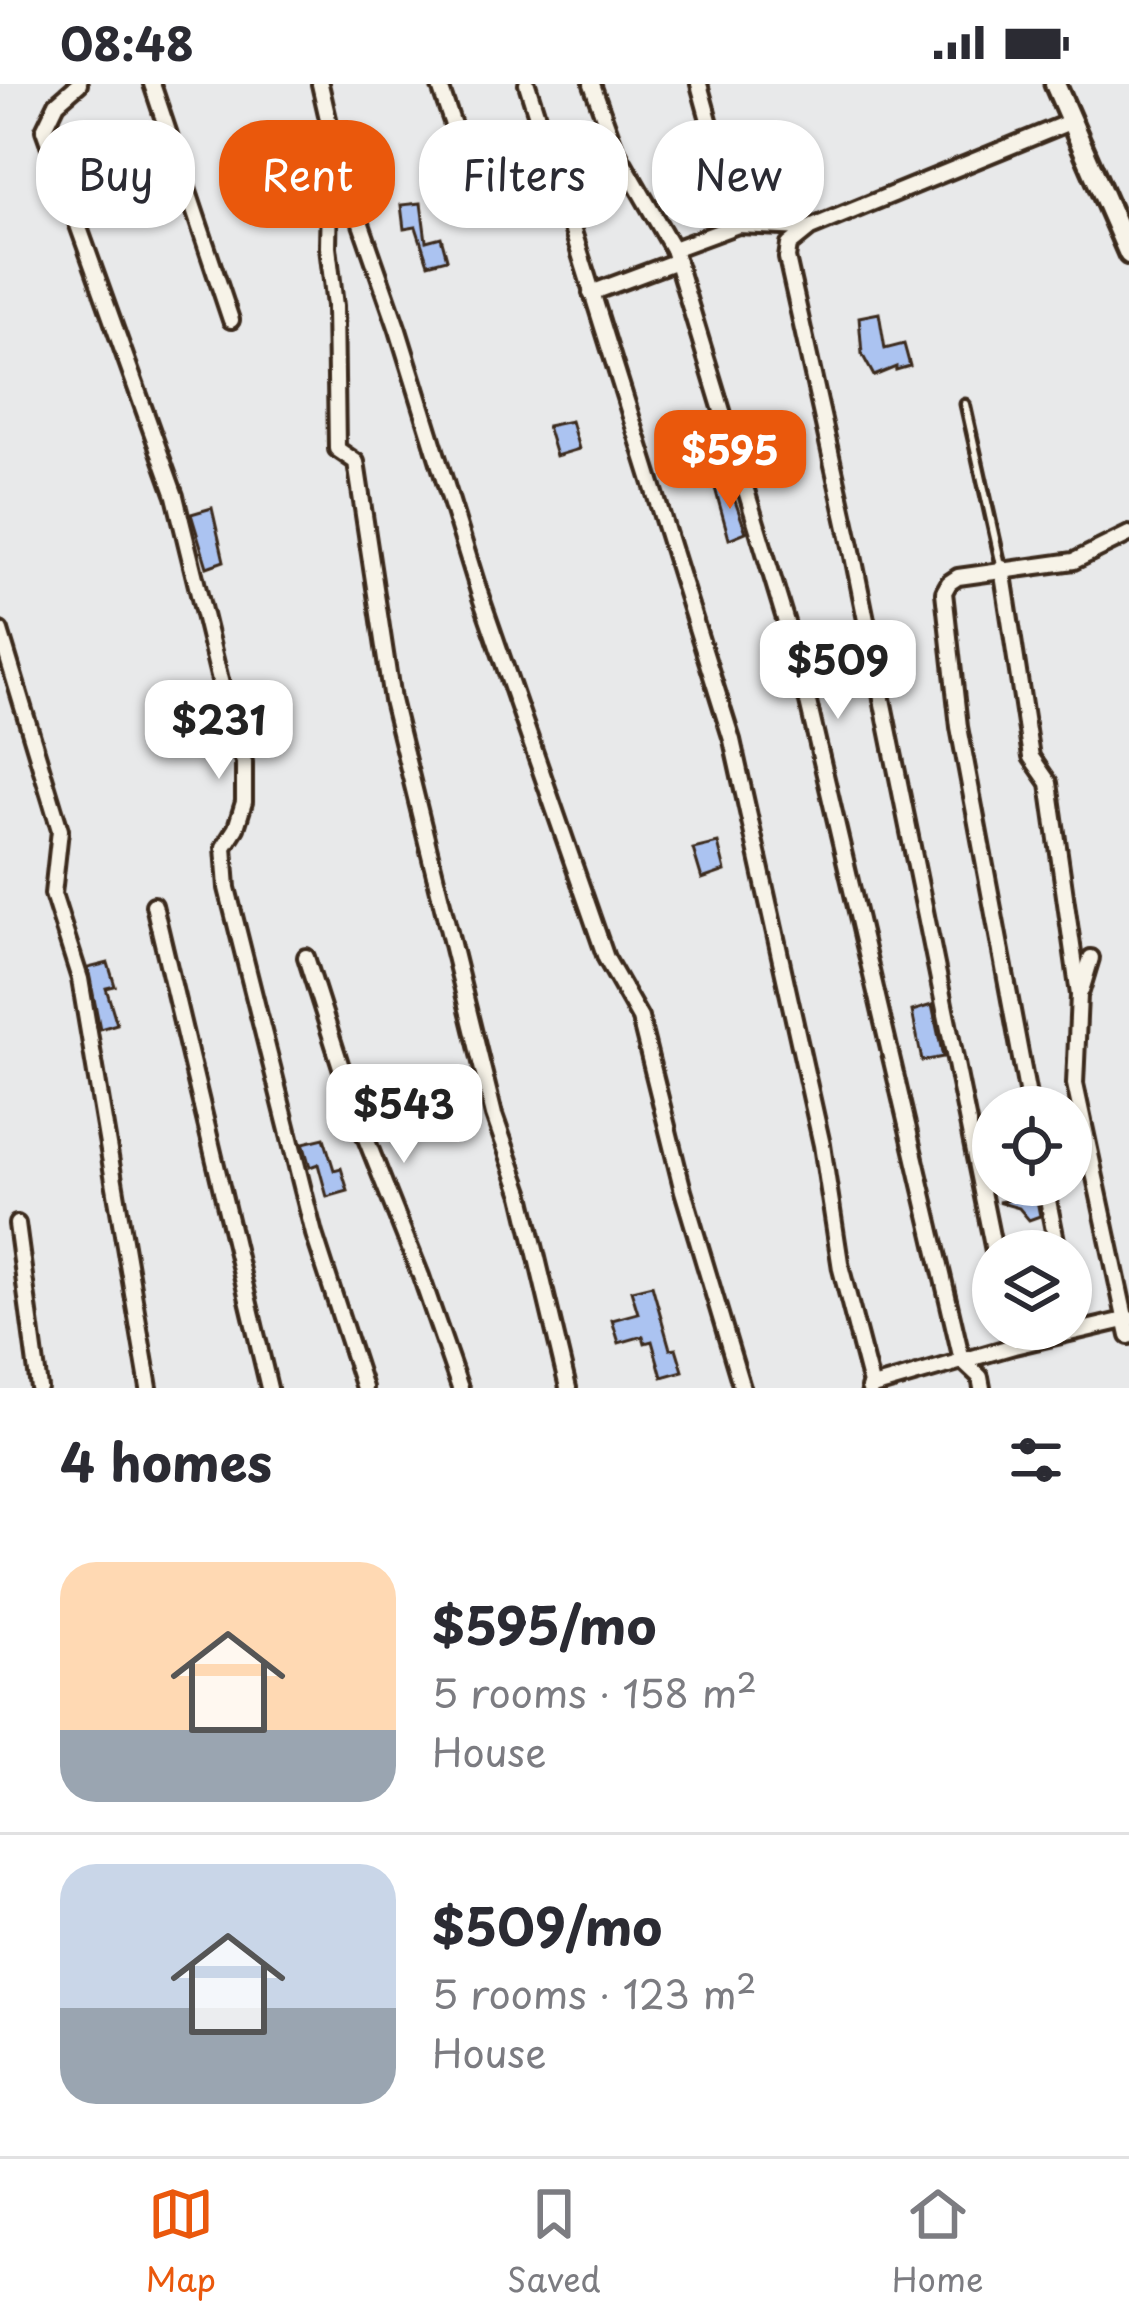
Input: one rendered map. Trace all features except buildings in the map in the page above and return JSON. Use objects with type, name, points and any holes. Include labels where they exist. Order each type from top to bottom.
[{"type":"street","points":[[79,84],[58,103],[44,130],[175,496],[244,762],[244,802],[224,847],[227,887],[314,1234],[364,1388]]},
{"type":"street","points":[[152,84],[231,320]]},
{"type":"street","points":[[320,84],[328,120]]},
{"type":"street","points":[[439,84],[452,120]]},
{"type":"street","points":[[527,84],[732,740],[822,1145],[841,1270],[871,1388],[999,1350]]},
{"type":"street","points":[[592,84],[615,148],[675,255],[801,672],[962,1360],[980,1377],[982,1388]]},
{"type":"street","points":[[698,84],[708,120]]},
{"type":"street","points":[[1055,84],[1129,254]]},
{"type":"street","points":[[824,222],[1072,122]]},
{"type":"street","points":[[328,228],[337,449],[356,462],[392,700],[494,1115],[522,1195],[568,1388]]},
{"type":"street","points":[[362,228],[478,592],[598,937],[640,1018],[682,1191],[742,1388]]},
{"type":"street","points":[[591,293],[732,228]]},
{"type":"street","points":[[810,228],[789,245],[787,258],[851,546],[990,1230]]},
{"type":"street","points":[[1026,1086],[959,727],[944,592],[958,577],[1074,561],[1129,534]]},
{"type":"street","points":[[1001,568],[1031,757],[1049,783],[1079,995],[1076,1084],[1128,1325],[1092,1326]]},
{"type":"street","points":[[0,631],[60,830],[53,894],[80,979],[149,1388]]},
{"type":"street","points":[[154,905],[269,1388]]},
{"type":"street","points":[[306,957],[355,1111],[460,1388]]},
{"type":"street","points":[[1079,995],[1091,958]]},
{"type":"street","points":[[17,1224],[39,1388]]},
{"type":"lane","points":[[965,404],[1001,568]]}]
